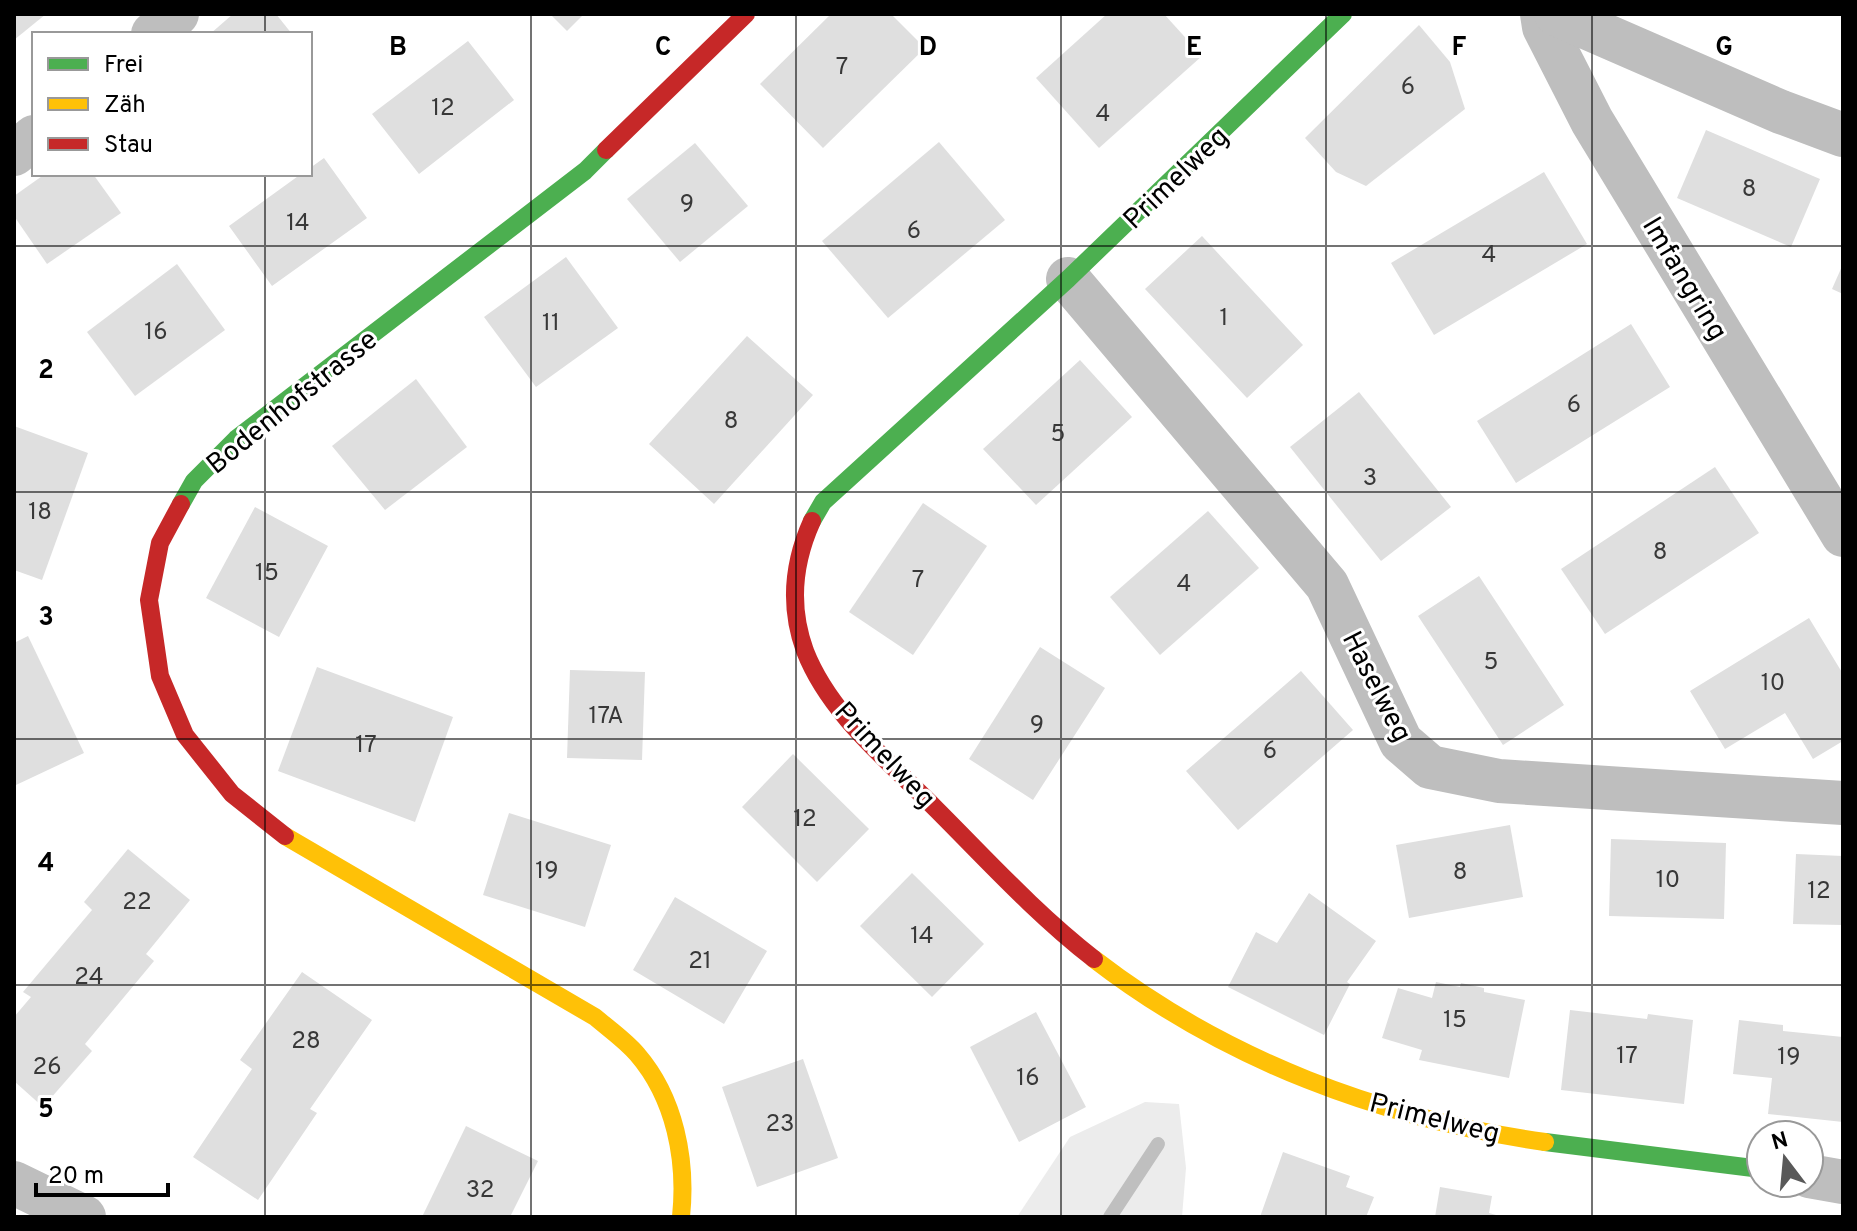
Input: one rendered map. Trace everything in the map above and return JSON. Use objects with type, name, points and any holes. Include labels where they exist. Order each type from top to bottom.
[{"type":"street","points":[[155,32],[177,14]]},
{"type":"street","name":"Bodenhofstrasse","points":[[681,1217],[681,1149],[667,1103],[638,1055],[595,1017],[295,844],[232,794],[185,735],[160,676],[149,600],[160,543],[194,481],[236,439],[585,171],[746,14]]},
{"type":"street","name":"Primelweg","points":[[1343,14],[1068,279],[823,502],[808,526],[796,559],[793,582],[795,614],[805,650],[819,681],[866,738],[1062,932],[1135,989],[1249,1056],[1383,1106],[1472,1130],[1583,1148],[1745,1167]]},
{"type":"street","name":"Imfangring","points":[[1542,14],[1544,27],[1592,121],[1843,535]]},
{"type":"street","points":[[1556,14],[1781,112],[1843,135]]},
{"type":"street","points":[[14,154],[32,139]]},
{"type":"street","name":"Haselweg","points":[[1068,279],[1327,585],[1401,742],[1430,767],[1499,781],[1843,803]]},
{"type":"shaded area","points":[[1145,1102],[1179,1104],[1186,1168],[1182,1217],[1017,1217],[1070,1137]]},
{"type":"building","points":[[14,14],[46,14],[14,40]]},
{"type":"building","points":[[233,14],[276,14],[290,32],[212,32]]},
{"type":"building","points":[[550,14],[584,14],[567,31]]},
{"type":"building","points":[[831,14],[891,14],[925,48],[823,148],[760,84]]},
{"type":"building","points":[[1107,14],[1164,14],[1202,56],[1099,148],[1036,78]]},
{"type":"building","points":[[1419,25],[1450,62],[1465,109],[1366,186],[1336,172],[1305,138]]},
{"type":"building","points":[[468,41],[514,100],[419,174],[372,114]]},
{"type":"building","points":[[1706,130],[1820,179],[1791,247],[1677,198]]},
{"type":"building","points":[[939,142],[1005,220],[888,318],[822,241]]},
{"type":"building","points":[[695,143],[748,206],[680,262],[627,199]]},
{"type":"building","points":[[324,158],[367,218],[272,286],[229,226],[298,176],[312,176],[312,167]]},
{"type":"building","points":[[1544,172],[1587,244],[1434,335],[1391,263]]},
{"type":"building","points":[[42,176],[94,176],[121,213],[47,264],[14,216],[14,196]]},
{"type":"building","points":[[1202,236],[1303,345],[1247,398],[1145,289]]},
{"type":"building","points":[[566,257],[618,328],[536,387],[484,317]]},
{"type":"building","points":[[177,264],[225,330],[135,396],[87,332]]},
{"type":"building","points":[[1843,264],[1843,294],[1832,289]]},
{"type":"building","points":[[1631,324],[1670,387],[1516,483],[1477,421]]},
{"type":"building","points":[[747,336],[813,395],[714,504],[649,444]]},
{"type":"building","points":[[1080,360],[1132,417],[1036,505],[983,449]]},
{"type":"building","points":[[416,379],[467,447],[385,510],[332,446]]},
{"type":"building","points":[[1359,392],[1451,507],[1381,561],[1290,447]]},
{"type":"building","points":[[14,426],[88,453],[42,580],[14,570]]},
{"type":"building","points":[[1715,467],[1759,533],[1605,634],[1561,569]]},
{"type":"building","points":[[923,503],[987,546],[913,655],[849,612]]},
{"type":"building","points":[[255,507],[328,546],[279,637],[206,598]]},
{"type":"building","points":[[1208,511],[1259,568],[1160,655],[1110,597]]},
{"type":"building","points":[[1479,576],[1564,705],[1503,745],[1418,616]]},
{"type":"building","points":[[1809,618],[1843,674],[1843,741],[1813,759],[1785,713],[1725,749],[1690,691]]},
{"type":"building","points":[[28,636],[84,753],[16,785],[14,643]]},
{"type":"building","points":[[1040,647],[1105,688],[1033,800],[969,759]]},
{"type":"building","points":[[317,667],[453,717],[415,822],[278,771]]},
{"type":"building","points":[[570,670],[645,672],[642,760],[567,758]]},
{"type":"building","points":[[1301,671],[1353,730],[1238,830],[1186,771]]},
{"type":"building","points":[[793,754],[869,829],[817,882],[742,807]]},
{"type":"building","points":[[509,813],[611,845],[585,927],[483,895]]},
{"type":"building","points":[[1510,825],[1523,897],[1409,918],[1396,845]]},
{"type":"building","points":[[1611,839],[1726,843],[1724,919],[1609,916]]},
{"type":"building","points":[[128,849],[190,900],[146,954],[154,961],[85,1044],[92,1051],[43,1107],[14,1081],[14,1017],[31,997],[23,992],[92,910],[84,902]]},
{"type":"building","points":[[1796,854],[1843,856],[1843,925],[1793,924]]},
{"type":"building","points":[[912,873],[984,944],[932,997],[860,926]]},
{"type":"building","points":[[1309,893],[1376,941],[1347,982],[1350,984],[1324,1035],[1228,987],[1256,932],[1277,943]]},
{"type":"building","points":[[675,897],[767,951],[724,1024],[633,970]]},
{"type":"building","points":[[302,972],[372,1020],[310,1109],[317,1113],[258,1200],[193,1157],[252,1069],[240,1060]]},
{"type":"building","points":[[1436,982],[1460,987],[1461,983],[1484,988],[1484,992],[1525,1000],[1509,1078],[1419,1060],[1422,1050],[1382,1038],[1398,988],[1432,998]]},
{"type":"building","points":[[1570,1010],[1647,1019],[1648,1014],[1693,1020],[1684,1104],[1561,1090]]},
{"type":"building","points":[[1036,1012],[1086,1107],[1019,1142],[970,1047]]},
{"type":"building","points":[[1739,1020],[1783,1025],[1783,1031],[1843,1037],[1843,1122],[1768,1114],[1772,1078],[1733,1074]]},
{"type":"building","points":[[803,1059],[838,1158],[757,1187],[722,1087]]},
{"type":"building","points":[[466,1126],[538,1161],[510,1217],[422,1217]]},
{"type":"building","points":[[1283,1152],[1350,1176],[1346,1187],[1374,1197],[1366,1217],[1260,1217]]},
{"type":"building","points":[[1440,1187],[1492,1196],[1489,1213],[1503,1217],[1435,1217]]},
{"type":"waterway","points":[[1110,1217],[1158,1144]]},
{"type":"traffic: fast","points":[[812,521],[823,502],[1068,279],[1343,14]]},
{"type":"traffic: fast","points":[[181,504],[194,481],[236,439],[585,171],[606,150]]},
{"type":"traffic: fast","points":[[1545,1142],[1745,1167]]},
{"type":"traffic: slow","points":[[285,836],[595,1017],[627,1044],[650,1071],[661,1090],[676,1131],[682,1174],[681,1217]]},
{"type":"traffic: slow","points":[[1094,959],[1144,995],[1197,1027],[1308,1080],[1424,1118],[1545,1142]]},
{"type":"traffic: jam","points":[[606,150],[746,14]]},
{"type":"traffic: jam","points":[[181,504],[160,543],[149,600],[160,676],[185,735],[232,794],[285,836]]},
{"type":"traffic: jam","points":[[812,521],[797,569],[795,602],[805,651],[829,696],[862,736],[1012,886],[1094,959]]}]
